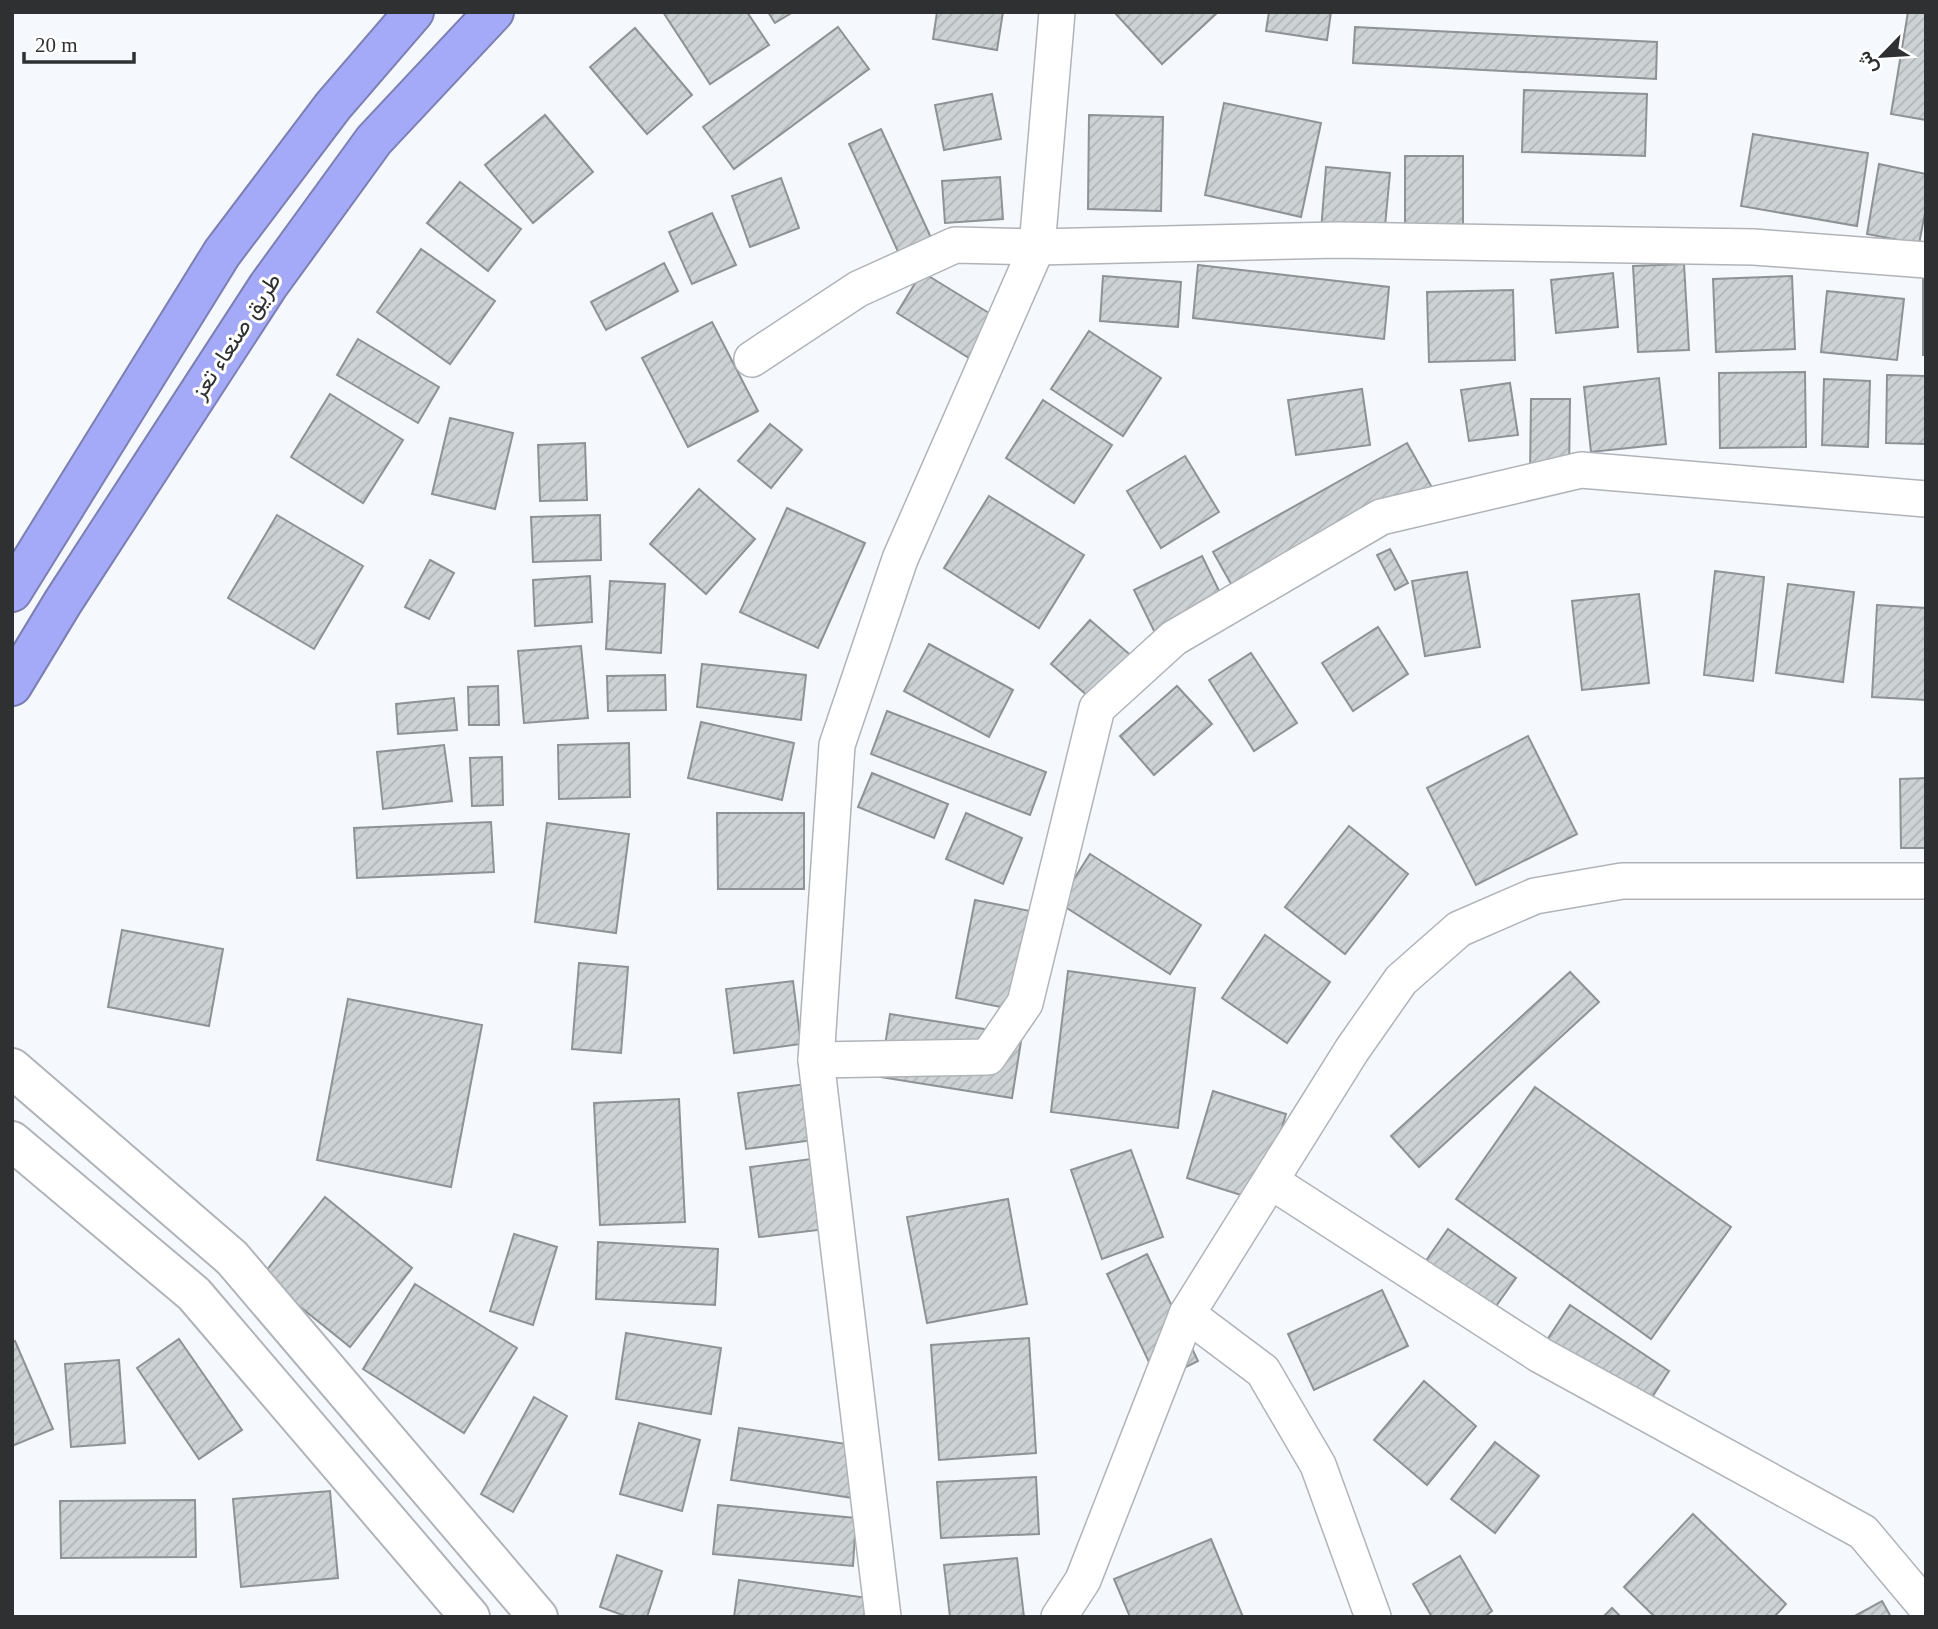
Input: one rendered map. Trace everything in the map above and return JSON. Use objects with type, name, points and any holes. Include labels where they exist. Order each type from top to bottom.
[{"type":"highway","points":[[12,593],[222,253],[333,106],[414,12]]},
{"type":"highway","name":"طريق صنعاء تعز","points":[[12,686],[62,602],[268,286],[374,140],[494,12]]},
{"type":"main road","points":[[12,1068],[232,1258],[538,1617]]},
{"type":"main road","points":[[12,1141],[194,1294],[471,1617]]},
{"type":"street","points":[[883,1617],[817,1060],[837,746],[900,559],[1037,247],[1057,12]]},
{"type":"street","points":[[752,359],[858,289],[956,245],[1037,247],[1351,240],[1754,247],[1926,260]]},
{"type":"street","points":[[817,1060],[988,1057],[1025,1003],[1097,708],[1174,638],[1381,517],[1581,470],[1926,499]]},
{"type":"street","points":[[1059,1617],[1083,1580],[1187,1314],[1272,1182],[1352,1050],[1401,980],[1459,929],[1535,896],[1622,881],[1926,881]]},
{"type":"street","points":[[1272,1182],[1540,1355],[1863,1532],[1926,1606]]},
{"type":"street","points":[[1187,1314],[1263,1371],[1318,1465],[1373,1617]]},
{"type":"building","points":[[663,12],[747,12],[769,45],[710,84]]},
{"type":"building","points":[[768,12],[793,12],[775,23]]},
{"type":"building","points":[[937,12],[1003,12],[997,50],[933,39]]},
{"type":"building","points":[[1114,12],[1218,12],[1162,64]]},
{"type":"building","points":[[1269,12],[1331,12],[1327,40],[1266,31]]},
{"type":"building","points":[[1908,12],[1926,12],[1926,120],[1891,114]]},
{"type":"building","points":[[838,27],[869,69],[734,169],[703,127]]},
{"type":"building","points":[[1355,27],[1657,42],[1656,79],[1353,63]]},
{"type":"building","points":[[635,28],[692,95],[647,134],[590,67]]},
{"type":"building","points":[[1524,90],[1647,94],[1645,156],[1522,152]]},
{"type":"building","points":[[992,94],[1001,139],[944,150],[935,105]]},
{"type":"building","points":[[1224,103],[1321,123],[1301,217],[1205,195]]},
{"type":"building","points":[[545,115],[593,172],[533,223],[485,165]]},
{"type":"building","points":[[1089,115],[1163,117],[1161,211],[1088,209]]},
{"type":"building","points":[[881,129],[933,242],[900,256],[849,144]]},
{"type":"building","points":[[1753,134],[1868,153],[1857,226],[1741,206]]},
{"type":"building","points":[[1405,156],[1463,156],[1463,229],[1405,229]]},
{"type":"building","points":[[1879,164],[1926,174],[1926,208],[1919,244],[1867,234]]},
{"type":"building","points":[[1326,167],[1390,173],[1384,237],[1321,231]]},
{"type":"building","points":[[1000,177],[1003,219],[945,223],[942,181]]},
{"type":"building","points":[[781,178],[799,228],[750,247],[732,196]]},
{"type":"building","points":[[460,182],[521,229],[488,271],[427,223]]},
{"type":"building","points":[[712,213],[736,265],[692,284],[669,232]]},
{"type":"building","points":[[421,249],[495,301],[450,364],[377,312]]},
{"type":"building","points":[[664,263],[678,291],[606,330],[591,302]]},
{"type":"building","points":[[1684,264],[1689,350],[1638,352],[1633,266]]},
{"type":"building","points":[[1198,265],[1389,287],[1384,339],[1193,318]]},
{"type":"building","points":[[922,272],[1002,321],[977,363],[897,313]]},
{"type":"building","points":[[1613,273],[1618,327],[1556,333],[1551,280]]},
{"type":"building","points":[[1923,273],[1926,273],[1926,355],[1923,355]]},
{"type":"building","points":[[1103,276],[1181,282],[1178,327],[1100,321]]},
{"type":"building","points":[[1792,276],[1795,349],[1716,352],[1713,279]]},
{"type":"building","points":[[1513,290],[1515,360],[1429,362],[1427,292]]},
{"type":"building","points":[[1827,291],[1904,299],[1897,360],[1821,352]]},
{"type":"building","points":[[712,322],[758,411],[688,447],[642,358]]},
{"type":"building","points":[[1089,331],[1161,378],[1123,436],[1051,389]]},
{"type":"building","points":[[358,339],[439,387],[418,423],[337,375]]},
{"type":"building","points":[[1805,372],[1806,447],[1720,448],[1719,373]]},
{"type":"building","points":[[1887,375],[1926,376],[1926,444],[1886,443]]},
{"type":"building","points":[[1659,378],[1666,444],[1591,452],[1584,387]]},
{"type":"building","points":[[1824,379],[1870,381],[1868,447],[1822,445]]},
{"type":"building","points":[[1510,383],[1518,435],[1469,441],[1461,390]]},
{"type":"building","points":[[1362,389],[1370,445],[1296,455],[1288,400]]},
{"type":"building","points":[[330,394],[403,440],[363,503],[291,457]]},
{"type":"building","points":[[1531,399],[1570,399],[1569,477],[1530,476]]},
{"type":"building","points":[[1043,400],[1112,445],[1074,503],[1006,458]]},
{"type":"building","points":[[450,418],[513,433],[495,509],[432,494]]},
{"type":"building","points":[[770,424],[802,450],[771,488],[738,461]]},
{"type":"building","points":[[585,443],[587,500],[540,501],[538,445]]},
{"type":"building","points":[[1407,443],[1434,491],[1240,600],[1213,552]]},
{"type":"building","points":[[1185,456],[1219,512],[1161,548],[1127,491]]},
{"type":"building","points":[[699,489],[755,539],[706,594],[650,544]]},
{"type":"building","points":[[989,496],[1084,555],[1039,628],[944,568]]},
{"type":"building","points":[[787,508],[865,543],[818,648],[740,612]]},
{"type":"building","points":[[277,515],[363,566],[314,649],[228,598]]},
{"type":"building","points":[[600,515],[601,560],[533,562],[531,517]]},
{"type":"building","points":[[1390,549],[1408,583],[1395,590],[1377,555]]},
{"type":"building","points":[[1202,556],[1225,603],[1157,637],[1134,590]]},
{"type":"building","points":[[430,560],[454,573],[429,619],[405,607]]},
{"type":"building","points":[[1715,571],[1764,577],[1753,681],[1704,675]]},
{"type":"building","points":[[1467,572],[1480,647],[1425,656],[1412,581]]},
{"type":"building","points":[[590,576],[592,622],[535,626],[533,580]]},
{"type":"building","points":[[610,581],[665,584],[661,653],[606,649]]},
{"type":"building","points":[[1788,584],[1854,592],[1843,682],[1776,673]]},
{"type":"building","points":[[1639,594],[1649,683],[1582,690],[1572,601]]},
{"type":"building","points":[[1877,605],[1926,608],[1926,700],[1872,697]]},
{"type":"building","points":[[1090,620],[1135,659],[1097,704],[1051,664]]},
{"type":"building","points":[[1378,627],[1408,674],[1353,711],[1322,663]]},
{"type":"building","points":[[929,644],[1013,690],[989,737],[904,691]]},
{"type":"building","points":[[581,646],[588,718],[524,723],[518,651]]},
{"type":"building","points":[[1251,653],[1297,723],[1254,751],[1209,680]]},
{"type":"building","points":[[702,664],[806,675],[801,720],[697,707]]},
{"type":"building","points":[[665,675],[666,710],[608,711],[607,676]]},
{"type":"building","points":[[498,686],[499,725],[469,725],[468,687]]},
{"type":"building","points":[[1177,686],[1212,724],[1154,775],[1120,736]]},
{"type":"building","points":[[454,698],[457,730],[398,734],[396,704]]},
{"type":"building","points":[[887,711],[1046,772],[1030,815],[871,754]]},
{"type":"building","points":[[701,722],[794,743],[782,800],[688,778]]},
{"type":"building","points":[[1528,736],[1577,834],[1476,885],[1427,788]]},
{"type":"building","points":[[629,743],[630,797],[559,799],[558,745]]},
{"type":"building","points":[[444,745],[452,801],[383,809],[377,752]]},
{"type":"building","points":[[502,757],[503,805],[472,806],[470,758]]},
{"type":"building","points":[[872,773],[948,804],[934,838],[858,807]]},
{"type":"building","points":[[1926,778],[1926,848],[1901,848],[1900,779]]},
{"type":"building","points":[[717,813],[804,813],[804,889],[718,889]]},
{"type":"building","points":[[966,813],[1022,838],[1003,884],[946,859]]},
{"type":"building","points":[[491,822],[494,872],[357,878],[354,828]]},
{"type":"building","points":[[547,823],[629,834],[616,933],[535,922]]},
{"type":"building","points":[[1349,826],[1408,874],[1345,954],[1285,907]]},
{"type":"building","points":[[1090,854],[1201,925],[1170,974],[1059,903]]},
{"type":"building","points":[[975,900],[1040,913],[1021,1011],[956,998]]},
{"type":"building","points":[[122,930],[223,949],[209,1026],[108,1007]]},
{"type":"building","points":[[1265,935],[1330,982],[1287,1043],[1222,998]]},
{"type":"building","points":[[579,963],[628,967],[621,1053],[572,1049]]},
{"type":"building","points":[[1068,971],[1195,988],[1178,1128],[1051,1112]]},
{"type":"building","points":[[1570,972],[1599,1002],[1419,1167],[1391,1136]]},
{"type":"building","points":[[793,981],[801,1044],[734,1053],[726,989]]},
{"type":"building","points":[[348,999],[482,1025],[451,1187],[317,1160]]},
{"type":"building","points":[[890,1014],[1022,1035],[1012,1098],[880,1077]]},
{"type":"building","points":[[806,1084],[814,1140],[746,1149],[738,1093]]},
{"type":"building","points":[[1535,1087],[1731,1227],[1651,1339],[1456,1199]]},
{"type":"building","points":[[1213,1091],[1286,1114],[1260,1201],[1187,1178]]},
{"type":"building","points":[[679,1099],[685,1222],[600,1225],[594,1103]]},
{"type":"building","points":[[1131,1150],[1163,1237],[1102,1259],[1071,1170]]},
{"type":"building","points":[[826,1157],[835,1228],[759,1237],[750,1167]]},
{"type":"building","points":[[325,1197],[412,1268],[350,1347],[262,1276]]},
{"type":"building","points":[[1008,1199],[1027,1304],[927,1323],[907,1217]]},
{"type":"building","points":[[1448,1229],[1516,1278],[1491,1313],[1423,1265]]},
{"type":"building","points":[[514,1234],[557,1247],[533,1325],[490,1311]]},
{"type":"building","points":[[598,1242],[718,1249],[715,1305],[596,1299]]},
{"type":"building","points":[[1147,1254],[1198,1361],[1158,1381],[1107,1274]]},
{"type":"building","points":[[415,1284],[517,1348],[464,1433],[363,1369]]},
{"type":"building","points":[[1382,1290],[1408,1346],[1314,1390],[1288,1334]]},
{"type":"building","points":[[1570,1305],[1669,1371],[1645,1408],[1545,1343]]},
{"type":"building","points":[[626,1333],[721,1348],[711,1414],[616,1399]]},
{"type":"building","points":[[1029,1338],[1036,1453],[939,1460],[931,1345]]},
{"type":"building","points":[[179,1339],[242,1430],[199,1459],[137,1368]]},
{"type":"building","points":[[15,1341],[53,1429],[12,1446],[12,1342]]},
{"type":"building","points":[[119,1360],[125,1443],[71,1447],[65,1364]]},
{"type":"building","points":[[1424,1381],[1476,1426],[1427,1485],[1374,1440]]},
{"type":"building","points":[[534,1397],[567,1416],[513,1512],[481,1494]]},
{"type":"building","points":[[639,1423],[700,1440],[682,1511],[620,1494]]},
{"type":"building","points":[[739,1428],[860,1446],[853,1498],[731,1480]]},
{"type":"building","points":[[1495,1442],[1539,1476],[1495,1533],[1451,1499]]},
{"type":"building","points":[[1036,1477],[1039,1534],[941,1538],[937,1482]]},
{"type":"building","points":[[330,1491],[338,1578],[241,1587],[233,1499]]},
{"type":"building","points":[[195,1500],[196,1557],[61,1558],[60,1501]]},
{"type":"building","points":[[718,1505],[856,1518],[853,1566],[713,1554]]},
{"type":"building","points":[[1693,1514],[1786,1604],[1774,1617],[1655,1617],[1624,1587]]},
{"type":"building","points":[[1211,1539],[1243,1617],[1130,1617],[1114,1579]]},
{"type":"building","points":[[617,1555],[662,1571],[647,1617],[628,1617],[600,1607]]},
{"type":"building","points":[[1460,1556],[1492,1611],[1484,1617],[1432,1617],[1413,1584]]},
{"type":"building","points":[[1017,1558],[1024,1617],[950,1617],[944,1565]]},
{"type":"building","points":[[739,1580],[875,1599],[872,1617],[734,1617]]},
{"type":"building","points":[[1882,1601],[1891,1617],[1853,1617]]},
{"type":"building","points":[[1612,1608],[1621,1617],[1603,1617]]}]
